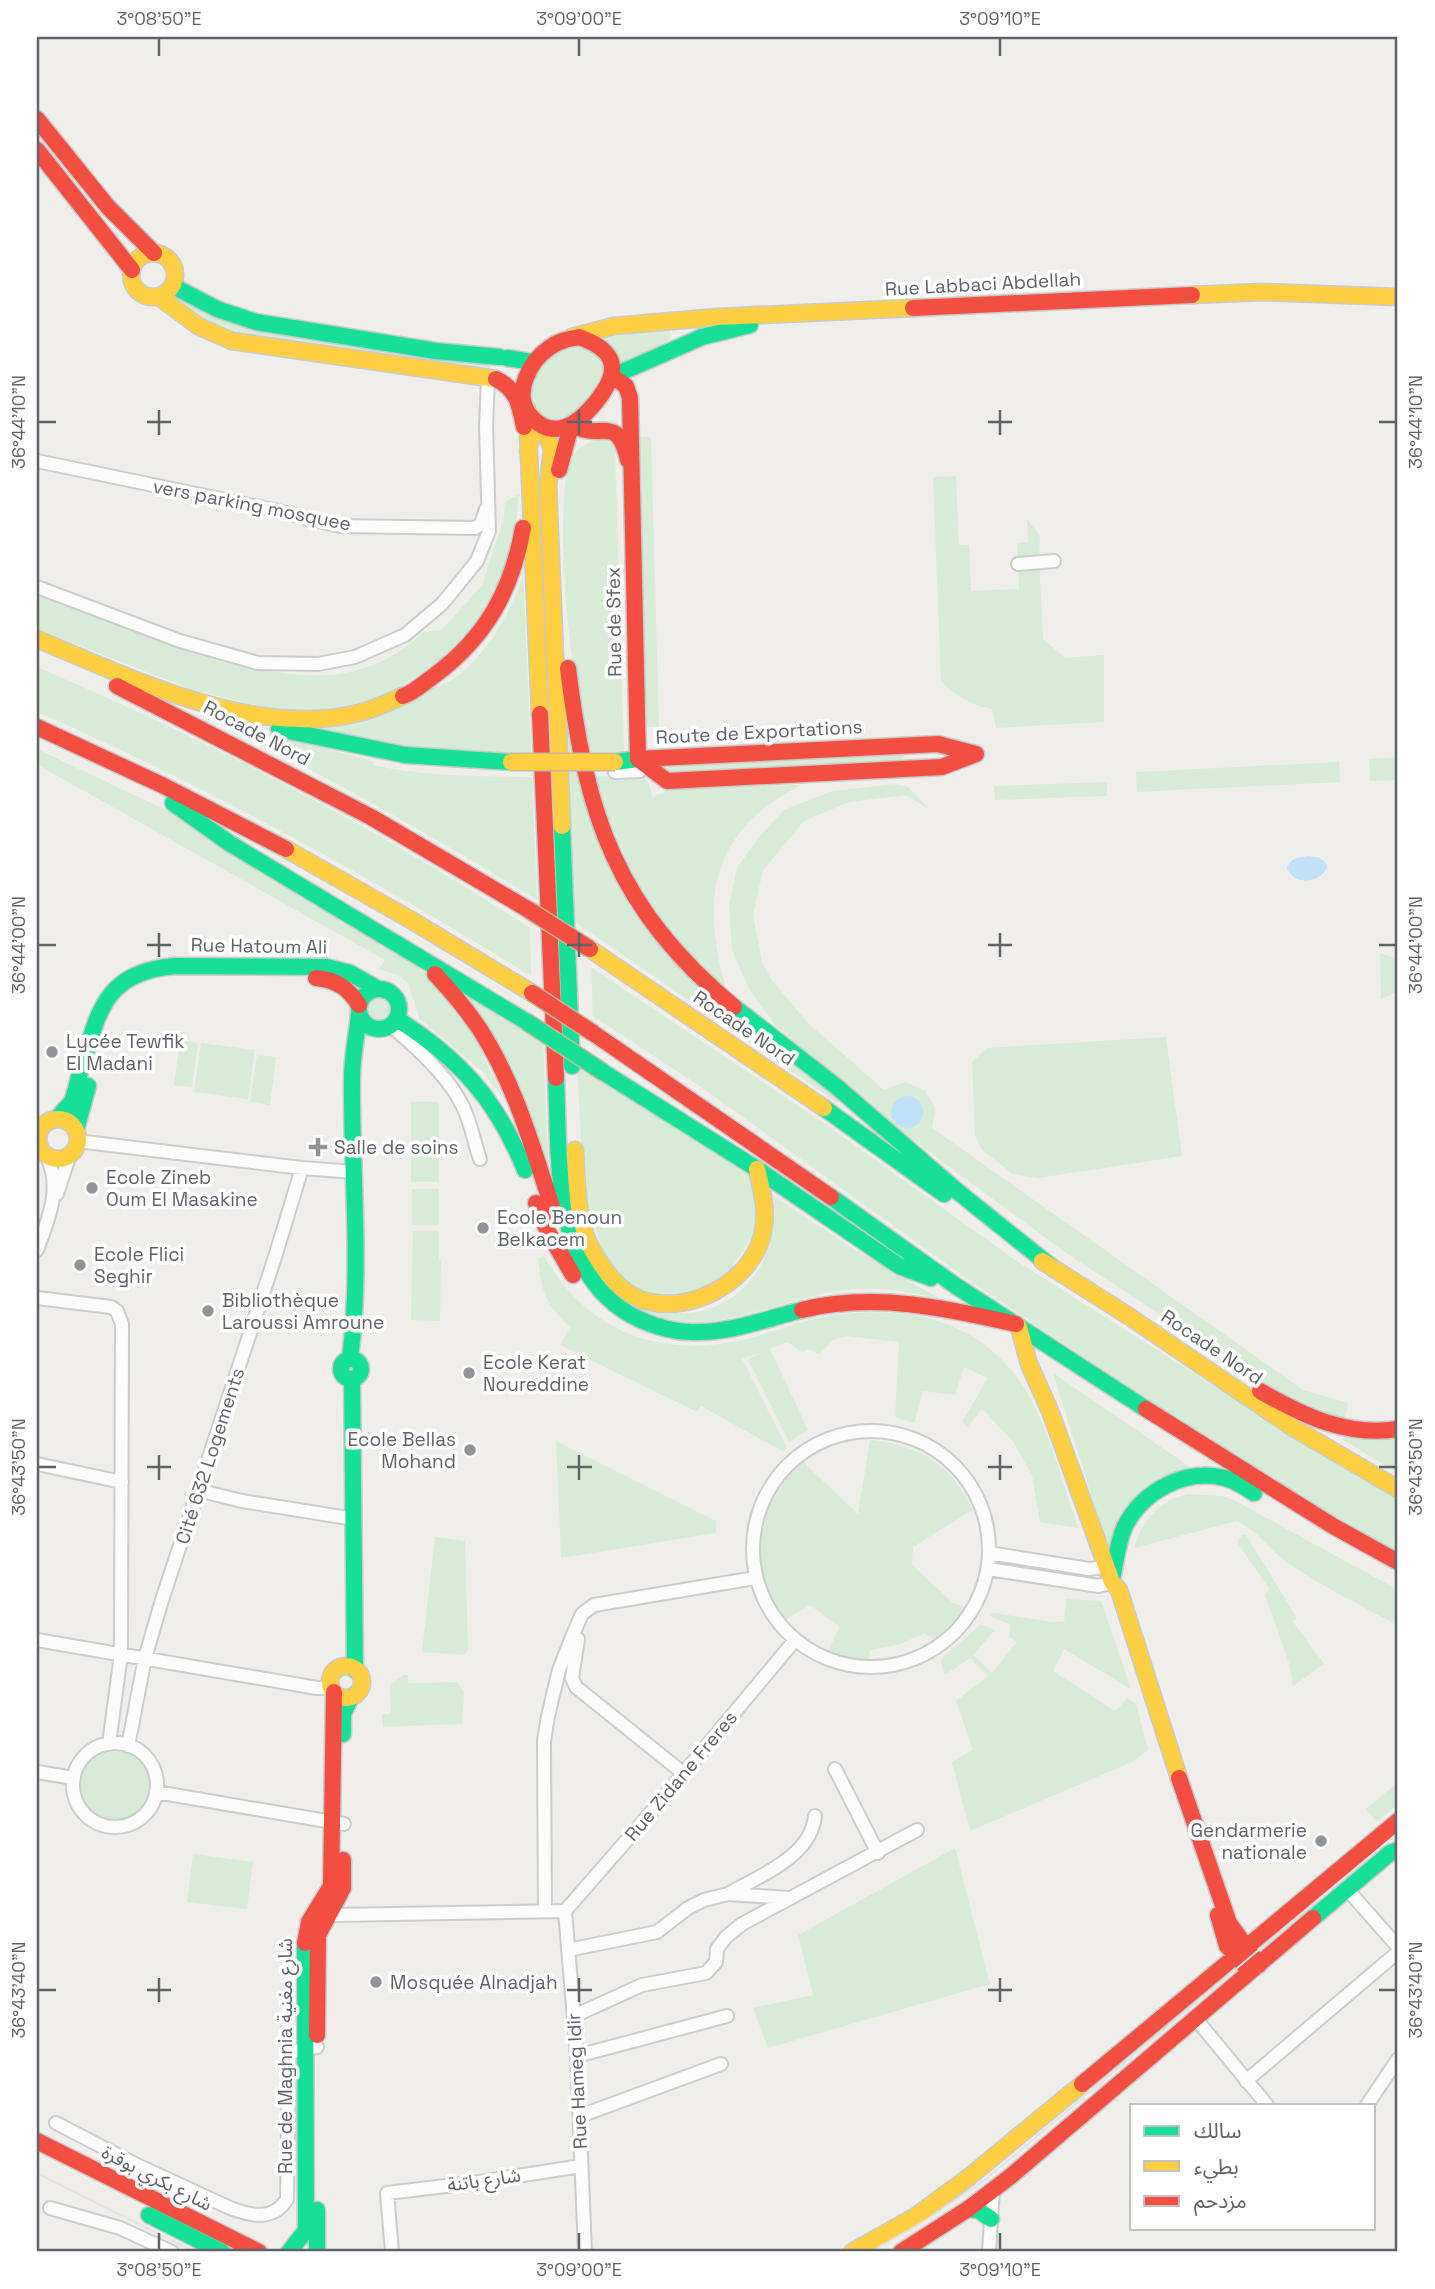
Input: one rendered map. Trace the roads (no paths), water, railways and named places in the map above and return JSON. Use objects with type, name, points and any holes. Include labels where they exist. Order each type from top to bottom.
[{"type":"main road","points":[[37,119],[143,244],[172,263],[176,278],[173,286],[159,297]]},
{"type":"main road","points":[[37,150],[132,270]]},
{"type":"main road","points":[[154,253],[141,257],[132,270],[131,277],[136,289],[143,295],[159,297],[198,326],[232,341],[524,383]]},
{"type":"main road","points":[[173,286],[217,309],[256,322],[436,351],[532,362]]},
{"type":"main road","name":"Rue Labbaci Abdellah","points":[[572,337],[596,328],[678,320],[1262,292],[1398,297]]},
{"type":"main road","name":"Rue Labbaci Abdellah","points":[[613,377],[715,332],[766,323],[1251,299],[1398,302]]},
{"type":"main road","points":[[629,390],[632,374],[674,340],[678,331],[678,320]]},
{"type":"main road","points":[[527,409],[541,424],[562,428],[572,425],[586,415],[613,377],[613,366],[606,354],[593,342],[572,337],[558,341],[532,362],[524,383],[561,1184],[572,1244],[596,1288]]},
{"type":"main road","points":[[613,377],[629,390]]},
{"type":"main road","points":[[496,379],[508,384],[517,399],[528,451]]},
{"type":"main road","name":"Rue de Sfex","points":[[629,390],[639,765]]},
{"type":"main road","points":[[555,544],[556,489],[572,425]]},
{"type":"main road","name":"Rue de Sfex","points":[[572,425],[581,430],[606,429],[616,434],[627,450],[632,484]]},
{"type":"main road","points":[[528,451],[532,433],[540,431],[546,434],[552,449],[548,498],[572,1082]]},
{"type":"main road","points":[[548,498],[561,464]]},
{"type":"main road","points":[[174,692],[246,713],[309,720],[356,715],[387,704],[418,688],[461,654],[483,629],[501,599],[522,539],[529,469]]},
{"type":"main road","points":[[549,519],[555,544],[579,756],[605,842],[640,906],[677,954],[720,994],[1053,1268]]},
{"type":"main road","points":[[37,639],[242,720],[362,748],[511,767],[639,765]]},
{"type":"main road","name":"Rocade Nord","points":[[37,649],[148,701],[371,817],[529,910],[590,948],[833,1114],[973,1215],[1292,1427],[1398,1489]]},
{"type":"main road","points":[[37,727],[247,828],[354,886],[532,993],[754,1142],[956,1286],[1167,1423],[1333,1526],[1398,1562]]},
{"type":"main road","name":"Route de Exportations","points":[[938,744],[963,755],[942,767],[667,781],[639,765],[938,744]]},
{"type":"main road","points":[[911,745],[912,769]]},
{"type":"main road","points":[[139,774],[182,810],[229,843],[527,1022],[757,1169],[899,1266],[956,1286]]},
{"type":"main road","points":[[410,950],[468,1010],[495,1052],[518,1103],[567,1249],[575,1264],[608,1300]]},
{"type":"main road","name":"Rue Hatoum Ali","points":[[46,1121],[72,1100],[100,1008],[115,990],[144,971],[174,966],[327,967],[351,973],[378,989]]},
{"type":"main road","name":"Rue Hatoum Ali","points":[[75,1142],[110,1014],[122,999],[141,985],[182,977],[325,979],[347,987],[359,1010]]},
{"type":"main road","points":[[352,1074],[358,1052],[365,1042],[390,1025],[399,1012],[392,993],[378,989],[366,994],[359,1010],[352,1074],[354,1283],[350,1358],[342,1363],[341,1370],[343,1376],[352,1380],[355,1670],[362,1682],[359,1691],[351,1697],[341,1697],[332,1690],[331,1678],[337,1670],[346,1667],[355,1670]]},
{"type":"main road","points":[[359,1010],[370,1027],[390,1025],[448,1056],[492,1101],[509,1129],[540,1214],[562,1256],[585,1289],[641,1321],[673,1330],[708,1332],[819,1306],[862,1301],[901,1302],[944,1308],[1018,1326]]},
{"type":"main road","points":[[46,1121],[72,1124],[75,1142],[61,1158],[40,1147],[37,1136],[46,1121]]},
{"type":"main road","points":[[575,1137],[580,1208],[583,1226],[594,1255],[607,1274],[624,1290],[636,1297],[662,1305],[689,1304],[717,1293],[731,1284],[752,1258],[765,1227],[766,1211],[763,1182],[757,1169]]},
{"type":"main road","points":[[1130,1317],[1319,1421],[1354,1430],[1398,1429]]},
{"type":"main road","points":[[1018,1326],[1029,1364],[1050,1410],[1112,1580],[1119,1590],[1160,1730],[1229,1923],[1240,1952],[1255,1968]]},
{"type":"main road","points":[[1112,1580],[1122,1534],[1130,1516],[1153,1493],[1184,1479],[1205,1476],[1226,1479],[1308,1523],[1333,1526]]},
{"type":"main road","name":"Rue de Maghnia شارع مغنية","points":[[332,1690],[338,1822]]},
{"type":"main road","name":"Rue de Maghnia شارع مغنية","points":[[317,2252],[312,2048],[305,1936],[306,1928],[325,1910],[331,1886],[338,1822],[343,1714],[351,1697]]},
{"type":"main road","points":[[852,2252],[916,2216],[969,2178],[1398,1821]]},
{"type":"main road","points":[[901,2252],[993,2190],[1347,1889],[1390,1853],[1398,1850]]},
{"type":"main road","name":"Rue de Maghnia شارع مغنية","points":[[289,2252],[306,2230],[312,2048]]},
{"type":"main road","name":"شارع بكري بوقرة","points":[[39,2146],[222,2252]]},
{"type":"main road","name":"شارع بكري بوقرة","points":[[39,2146],[259,2252]]},
{"type":"main road","points":[[968,2209],[983,2212],[991,2219]]},
{"type":"street","name":"vers parking mosquee","points":[[37,587],[180,641],[258,663],[318,664],[355,657],[405,635],[442,604],[477,561],[489,531],[486,426],[496,379]]},
{"type":"street","name":"vers parking mosquee","points":[[37,461],[340,526],[475,528],[483,519],[489,497]]},
{"type":"street","points":[[1018,564],[1054,561]]},
{"type":"street","points":[[361,756],[434,768],[511,767]]},
{"type":"street","points":[[390,1025],[421,1054],[457,1095],[480,1159]]},
{"type":"street","points":[[37,1250],[75,1142],[354,1172]]},
{"type":"street","points":[[40,1147],[53,1173],[52,1207]]},
{"type":"street","name":"Cité 632 Logements","points":[[128,1746],[145,1658],[302,1168]]},
{"type":"street","points":[[37,1298],[104,1304],[117,1311],[121,1318],[121,1654],[109,1744]]},
{"type":"street","points":[[881,1431],[909,1437],[934,1449],[957,1467],[974,1490],[984,1513],[989,1553],[988,1569],[974,1608],[955,1633],[930,1652],[903,1663],[875,1668],[846,1665],[819,1656],[794,1640],[777,1622],[764,1601],[755,1578],[751,1550],[755,1522],[769,1488],[780,1472],[801,1453],[826,1440],[853,1432],[881,1431]]},
{"type":"street","points":[[37,1464],[122,1482]]},
{"type":"street","points":[[197,1490],[242,1501],[354,1519]]},
{"type":"street","points":[[989,1553],[1089,1569],[1097,1568],[1106,1562]]},
{"type":"street","points":[[988,1569],[1098,1586],[1112,1580]]},
{"type":"street","points":[[545,1911],[544,1741],[559,1670],[582,1614],[594,1605],[755,1578]]},
{"type":"street","points":[[582,1614],[572,1669],[576,1687],[683,1773]]},
{"type":"street","points":[[37,1640],[332,1690]]},
{"type":"street","name":"Rue Zidane Freres","points":[[565,1910],[794,1640]]},
{"type":"street","points":[[109,1744],[128,1746],[147,1759],[156,1780],[156,1792],[152,1804],[134,1823],[108,1827],[85,1815],[77,1804],[73,1791],[74,1778],[84,1757],[93,1749],[109,1744]]},
{"type":"street","points":[[835,1769],[878,1853]]},
{"type":"street","points":[[37,1772],[74,1778]]},
{"type":"street","points":[[156,1792],[338,1822]]},
{"type":"street","points":[[568,1950],[657,1932],[688,1908],[704,1900],[728,1894],[773,1870],[790,1857],[806,1839],[814,1827],[814,1816]]},
{"type":"street","points":[[574,2016],[642,1985],[706,1973],[716,1962],[717,1949],[726,1937],[742,1924],[917,1830]]},
{"type":"street","points":[[1246,2081],[1398,1950],[1347,1889]]},
{"type":"street","points":[[728,1894],[789,1898]]},
{"type":"street","points":[[325,1910],[336,1915],[565,1910]]},
{"type":"street","name":"Rue Hameg Idir","points":[[565,1910],[577,2056],[584,2252]]},
{"type":"street","points":[[577,2056],[727,2016]]},
{"type":"street","points":[[1196,2020],[1266,2104]]},
{"type":"street","points":[[56,2123],[137,2165],[230,2208],[262,2216],[275,2212],[287,2199],[289,2052],[312,2048]]},
{"type":"street","points":[[1368,2104],[1398,2059]]},
{"type":"street","points":[[580,2116],[721,2064]]},
{"type":"street","name":"شارع باتنة","points":[[392,2252],[387,2193],[581,2166]]},
{"type":"street","points":[[989,2252],[993,2190]]},
{"type":"street","points":[[50,2208],[120,2228],[172,2252]]},
{"type":"water","points":[[1309,856],[1323,860],[1327,868],[1323,873],[1307,880],[1295,878],[1290,874],[1287,868],[1290,862]]},
{"type":"water","points":[[907,1096],[918,1101],[923,1112],[918,1123],[907,1128],[896,1123],[891,1112],[896,1101]]},
{"type":"tram line","points":[[870,2252],[923,2222],[986,2179],[1398,1833]]},
{"type":"tram line","points":[[37,2173],[195,2252]]},
{"type":"place","name":"Lycée Tewfik El Madani","points":[[52,1052]]},
{"type":"place","name":"Salle de soins","points":[[318,1147]]},
{"type":"place","name":"Ecole Zineb Oum El Masakine","points":[[92,1188]]},
{"type":"place","name":"Ecole Benoun Belkacem","points":[[483,1228]]},
{"type":"place","name":"Ecole Flici Seghir","points":[[80,1265]]},
{"type":"place","name":"Bibliothèque Laroussi Amroune","points":[[208,1311]]},
{"type":"place","name":"Ecole Kerat Noureddine","points":[[469,1373]]},
{"type":"place","name":"Ecole Bellas Mohand","points":[[470,1450]]},
{"type":"place","name":"Gendarmerie nationale","points":[[1321,1841]]},
{"type":"place","name":"Mosquée Alnadjah","points":[[376,1982]]}]
